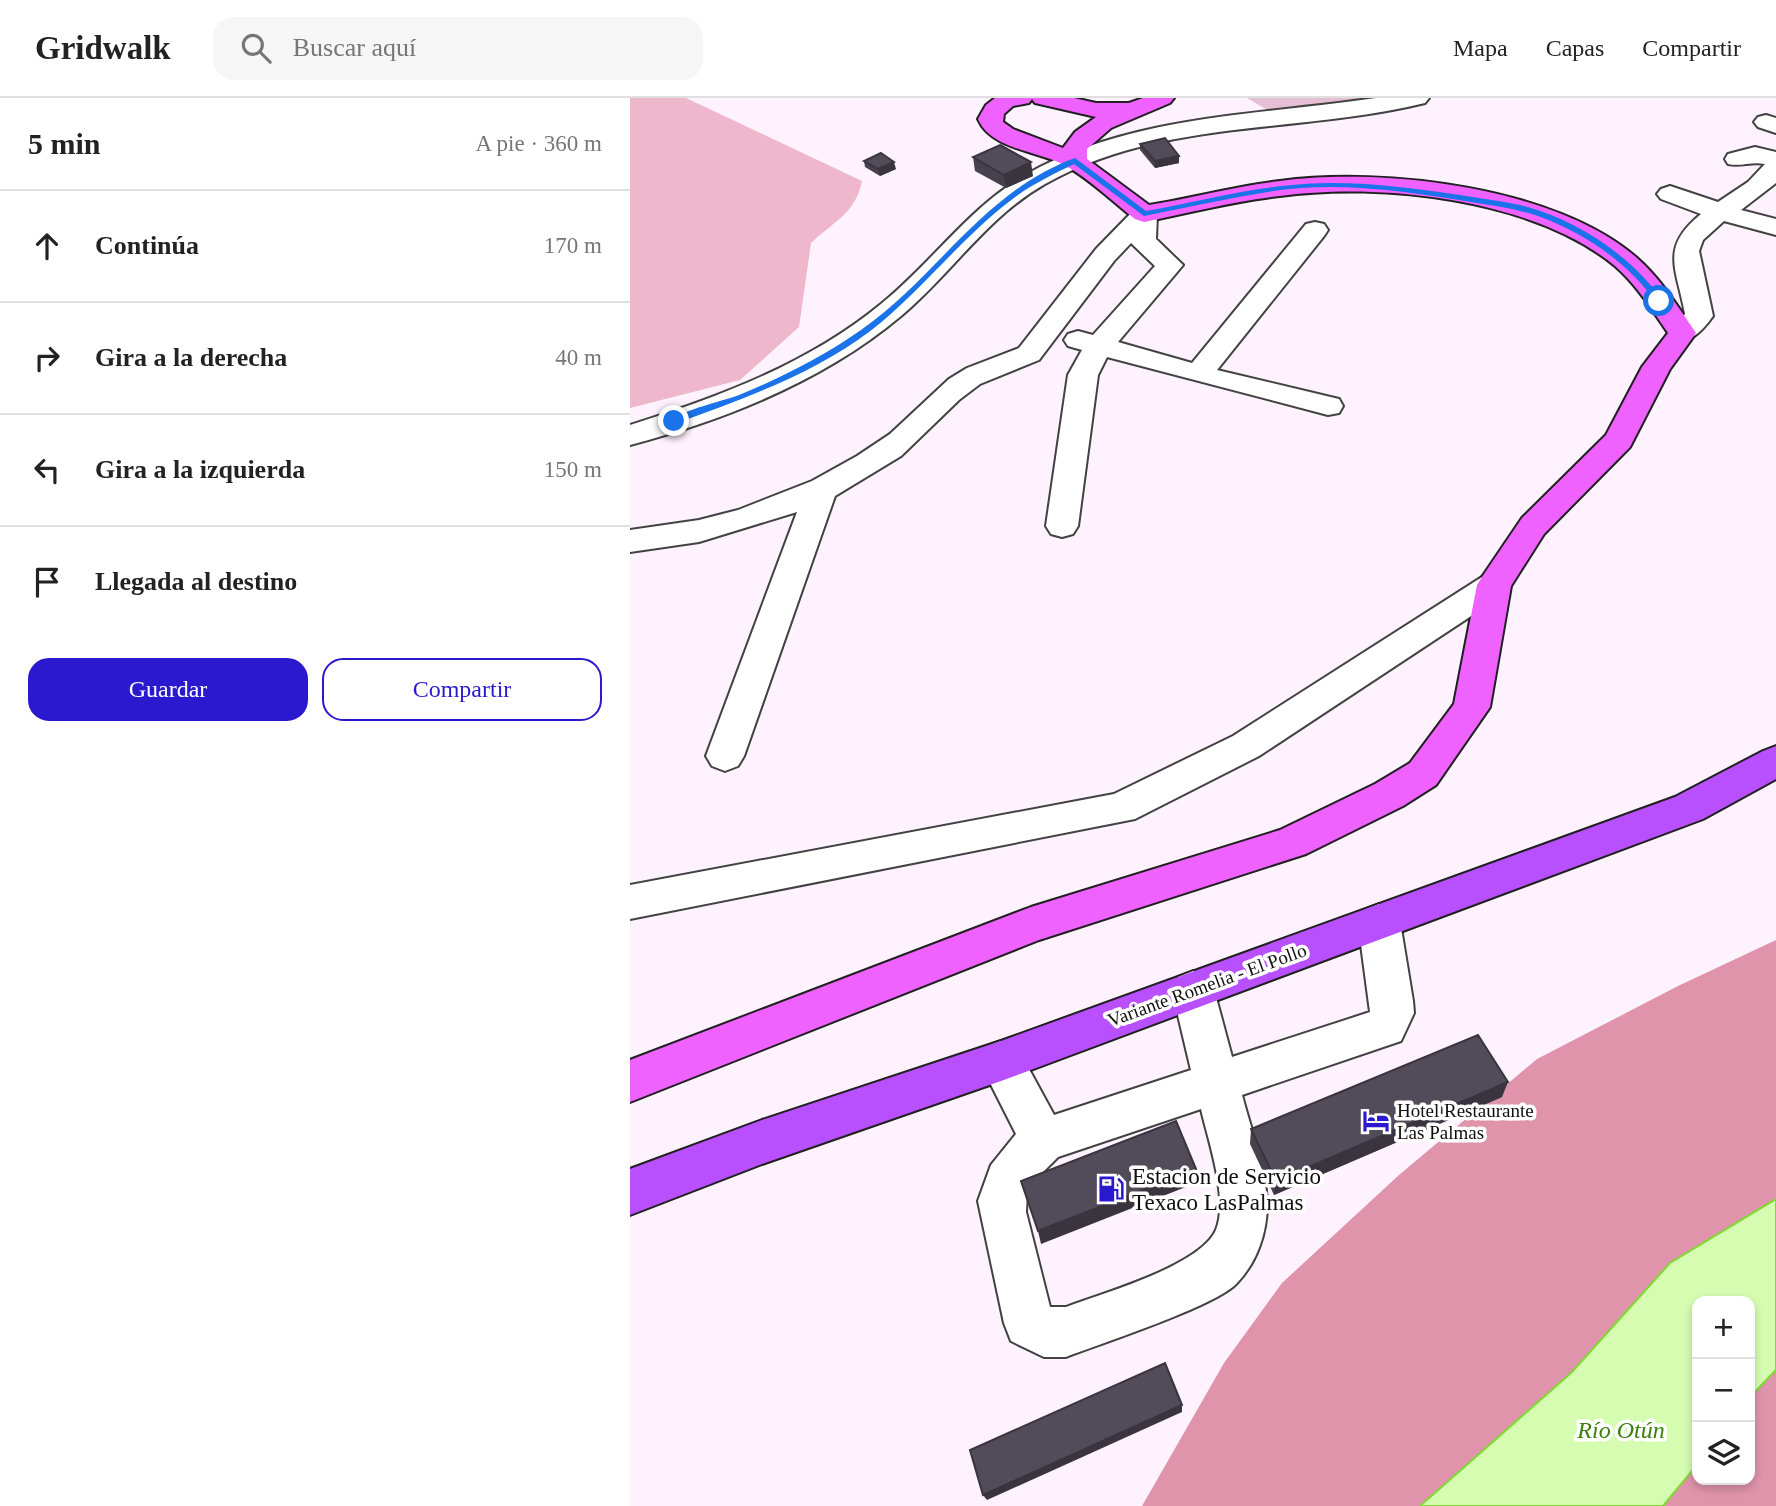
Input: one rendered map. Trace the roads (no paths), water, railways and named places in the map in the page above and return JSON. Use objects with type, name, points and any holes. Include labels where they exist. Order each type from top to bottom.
[{"type":"highway","name":"Variante Romelia - El Pollo","points":[[630,1192],[762,1142],[1001,1061],[1689,808],[1776,761]]},
{"type":"main road","points":[[1021,98],[999,105],[990,119],[998,130],[1023,142],[1054,145],[1082,144],[1128,110],[1162,98]]},
{"type":"main road","points":[[1043,98],[1081,107],[1128,110]]},
{"type":"main road","points":[[630,1080],[1031,925],[1292,843],[1389,795],[1423,774],[1472,707],[1494,585],[1533,526],[1619,440],[1657,367],[1682,333],[1644,280],[1624,261],[1600,244],[1544,215],[1519,208],[1403,189],[1333,185],[1282,188],[1144,214],[1082,144],[1081,107]]},
{"type":"street","points":[[630,435],[743,396],[790,375],[840,347],[893,308],[983,219],[1008,198],[1082,144],[1100,150],[1207,127],[1417,98]]},
{"type":"street","points":[[1682,333],[1699,316],[1686,251],[1695,234],[1775,171],[1755,154],[1737,159]]},
{"type":"street","points":[[1670,194],[1720,212],[1776,227]]},
{"type":"street","points":[[630,541],[721,525],[821,489],[860,469],[892,448],[969,379],[1016,362],[1029,354],[1049,332],[1105,255],[1144,214]]},
{"type":"street","points":[[1062,526],[1083,375],[1099,346],[1170,265],[1143,240],[1144,214]]},
{"type":"street","points":[[1198,374],[1315,230]]},
{"type":"street","points":[[1049,332],[1198,374],[1328,406]]},
{"type":"street","points":[[725,756],[821,489]]},
{"type":"street","points":[[630,902],[1121,808],[1246,747],[1494,585]]},
{"type":"street","points":[[1193,990],[1216,1083],[1238,1167],[1242,1204],[1239,1238],[1219,1267],[1190,1284],[1066,1332],[1044,1332],[1030,1323],[1000,1201],[1019,1161],[1043,1140],[1216,1083],[1386,1027],[1392,1013],[1392,1001],[1378,922]]},
{"type":"street","points":[[1001,1061],[1043,1140]]},
{"type":"water","name":"Río Otún","points":[[1776,1199],[1776,1370],[1755,1392],[1755,1296],[1692,1296],[1692,1471],[1663,1506],[1420,1506],[1572,1372],[1670,1263]]},
{"type":"place","name":"Hotel Restaurante Las Palmas","points":[[1376,1121]]},
{"type":"place","name":"Estacion de Servicio Texaco LasPalmas","points":[[1111,1189]]}]
